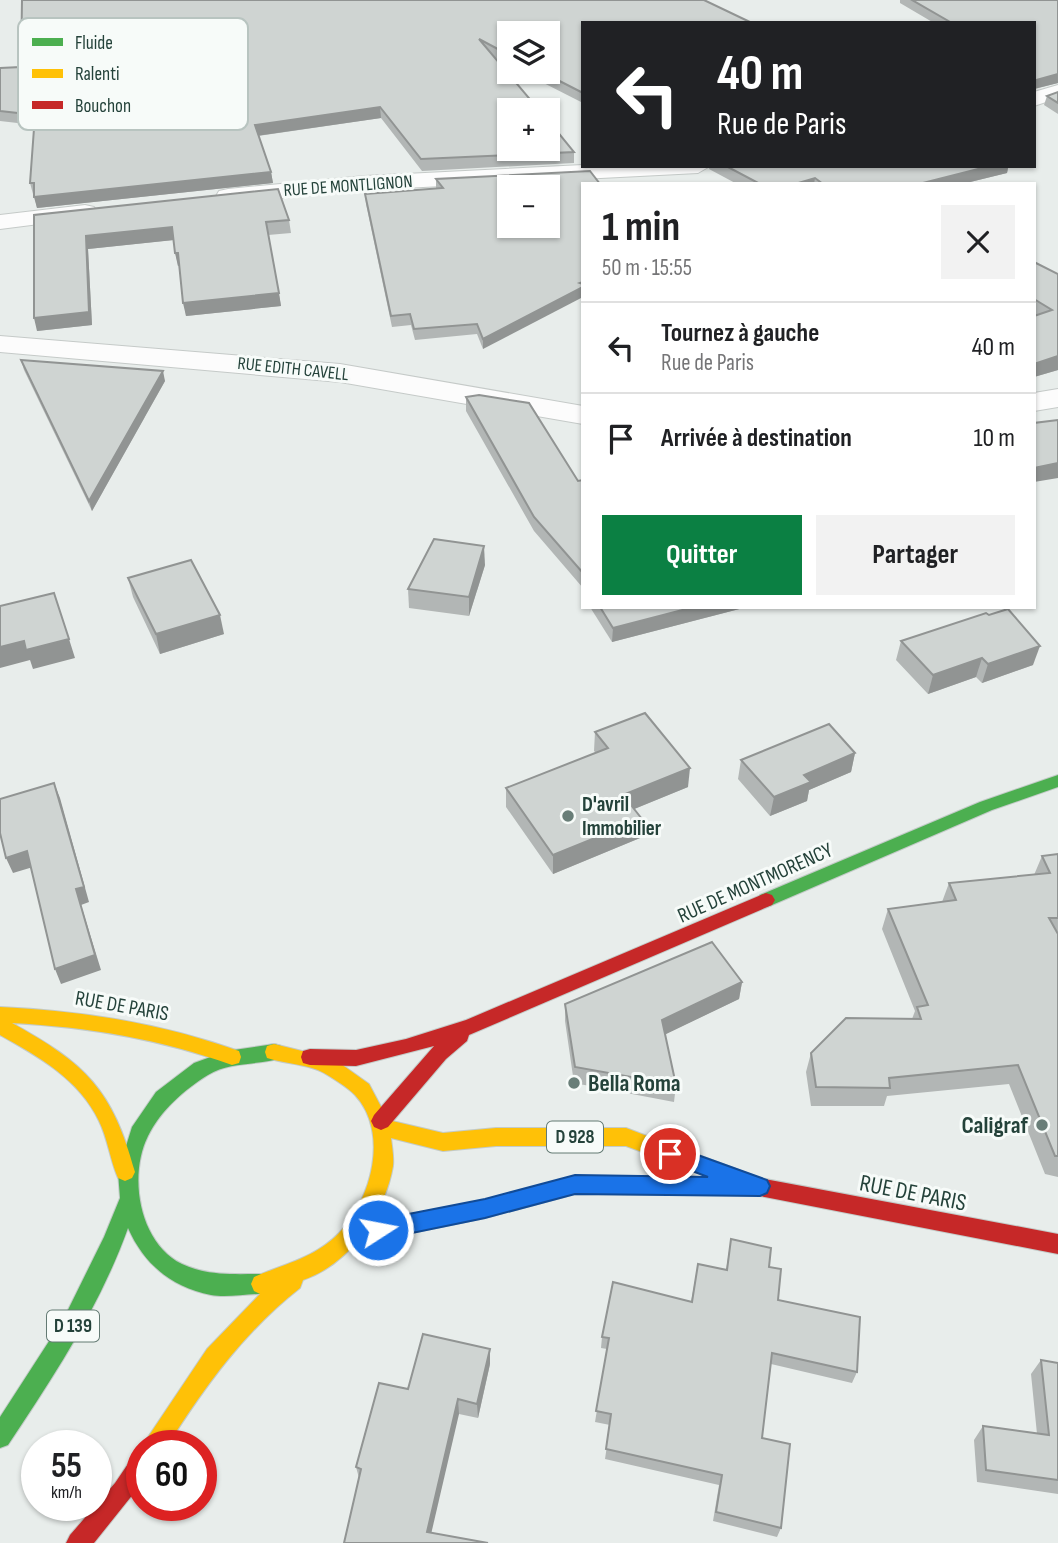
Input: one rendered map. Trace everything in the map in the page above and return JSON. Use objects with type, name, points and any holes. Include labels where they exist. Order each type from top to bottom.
[{"type":"main road","name":"RUE DE MONTMORENCY","points":[[310,1057],[356,1058],[405,1047],[470,1027],[986,806],[1058,781]]},
{"type":"main road","name":"RUE DE PARIS","points":[[0,1015],[56,1017],[127,1027],[198,1041],[232,1057]]},
{"type":"main road","points":[[0,1026],[70,1067],[94,1089],[112,1120],[125,1172],[126,1205],[136,1234],[161,1263],[196,1282],[235,1288],[271,1283],[318,1264]]},
{"type":"main road","name":"RUE DE MONTMORENCY","points":[[382,1124],[439,1053],[470,1027]]},
{"type":"main road","points":[[125,1172],[133,1141],[150,1112],[173,1087],[202,1069],[232,1057],[274,1052],[310,1057],[337,1068],[356,1085],[382,1124],[385,1151],[380,1180],[370,1209],[352,1235],[318,1264],[268,1297],[233,1328],[199,1371],[163,1430]]},
{"type":"main road","name":"RUE DE PARIS","points":[[382,1124],[443,1142],[496,1137],[626,1137],[760,1186],[1058,1244]]},
{"type":"main road","name":"RUE DE PARIS","points":[[352,1235],[485,1209],[575,1185],[760,1186]]},
{"type":"main road","name":"D 139","points":[[0,1437],[81,1314],[102,1275],[126,1205]]},
{"type":"main road","points":[[78,1543],[126,1483]]},
{"type":"street","points":[[1036,99],[1058,91]]},
{"type":"street","name":"RUE DE MONTLIGNON","points":[[201,199],[365,183],[659,168]]},
{"type":"street","points":[[0,222],[109,209]]},
{"type":"street","name":"RUE EDITH CAVELL","points":[[0,344],[340,373],[581,415]]},
{"type":"street","points":[[1036,402],[1058,398]]},
{"type":"building","points":[[22,0],[704,0],[748,21],[581,21],[581,92],[560,81],[560,21],[497,21],[497,49],[479,39],[497,60],[497,84],[517,84],[529,98],[497,98],[497,156],[421,159],[380,107],[255,125],[271,172],[34,197],[34,183],[30,183],[34,130],[248,130],[248,18],[22,18]]},
{"type":"building","points":[[912,0],[1058,0],[1058,74],[1036,80],[1036,21],[949,21]]},
{"type":"building","points":[[18,67],[18,113],[0,111],[0,68]]},
{"type":"building","points":[[1058,92],[1058,103],[1047,96]]},
{"type":"building","points":[[560,135],[574,152],[560,153]]},
{"type":"building","points":[[730,168],[982,168],[927,182],[820,182],[815,178],[802,182],[756,182]]},
{"type":"building","points":[[590,171],[598,182],[581,182],[581,288],[483,339],[477,324],[414,329],[410,314],[391,316],[365,194],[443,188],[436,179],[497,176],[497,238],[560,238],[560,175],[513,175]]},
{"type":"building","points":[[278,189],[289,220],[266,222],[279,293],[183,303],[178,253],[175,253],[172,227],[86,236],[89,312],[34,318],[34,215]]},
{"type":"building","points":[[1036,263],[1058,274],[1058,356],[1036,363],[1036,315],[1052,310],[1036,300]]},
{"type":"building","points":[[21,360],[163,371],[89,501]]},
{"type":"building","points":[[479,395],[529,403],[578,481],[581,480],[581,571],[534,517],[466,397]]},
{"type":"building","points":[[1058,420],[1058,463],[1036,468],[1036,423]]},
{"type":"building","points":[[434,539],[484,546],[469,597],[408,589]]},
{"type":"building","points":[[191,560],[220,615],[156,634],[128,578]]},
{"type":"building","points":[[54,593],[69,639],[26,650],[24,641],[0,647],[0,606]]},
{"type":"building","points":[[601,609],[686,609],[613,628]]},
{"type":"building","points":[[1008,609],[1040,646],[988,664],[982,658],[933,675],[901,641],[986,613],[989,615]]},
{"type":"building","points":[[645,713],[690,768],[623,795],[642,819],[553,855],[506,788],[608,748],[595,732]]},
{"type":"building","points":[[829,724],[855,753],[804,775],[811,782],[774,797],[741,760]]},
{"type":"building","points":[[54,783],[84,887],[76,889],[95,955],[55,969],[27,851],[6,858],[0,833],[0,799]]},
{"type":"building","points":[[1058,854],[1058,918],[1049,918],[1058,934],[1058,1156],[1055,1156],[1018,1065],[889,1078],[890,1088],[816,1087],[811,1053],[846,1018],[921,1019],[917,1007],[928,1005],[888,909],[956,900],[949,883],[1050,873],[1042,856]]},
{"type":"building","points":[[712,942],[742,982],[662,1020],[676,1085],[575,1067],[565,1004]]},
{"type":"building","points":[[731,1239],[771,1248],[769,1267],[781,1269],[778,1300],[860,1317],[857,1372],[772,1353],[762,1438],[790,1444],[781,1528],[716,1512],[722,1475],[606,1449],[611,1414],[596,1411],[609,1338],[602,1337],[613,1282],[692,1302],[698,1264],[727,1270]]},
{"type":"building","points":[[423,1334],[490,1349],[477,1404],[458,1399],[427,1532],[488,1543],[344,1543],[361,1469],[356,1467],[379,1383],[408,1389]]},
{"type":"building","points":[[1041,1360],[1058,1363],[1058,1480],[986,1470],[983,1426],[1049,1435]]},
{"type":"traffic: fast","points":[[766,900],[986,806],[1058,781]]},
{"type":"traffic: fast","points":[[261,1284],[211,1285],[172,1270],[145,1244],[131,1210],[128,1172],[139,1134],[163,1098],[209,1065],[237,1057],[274,1052]]},
{"type":"traffic: fast","points":[[352,1235],[485,1209],[575,1185],[733,1186]]},
{"type":"traffic: fast","points":[[0,1437],[87,1297],[115,1237],[126,1205]]},
{"type":"traffic: slow","points":[[0,1015],[89,1022],[147,1031],[232,1057]]},
{"type":"traffic: slow","points":[[0,1026],[48,1054],[83,1082],[108,1119],[125,1172]]},
{"type":"traffic: slow","points":[[261,1284],[309,1268],[346,1240],[372,1204],[383,1164],[381,1125],[362,1090],[327,1064],[274,1052]]},
{"type":"traffic: slow","points":[[384,1128],[443,1142],[496,1137],[626,1137],[653,1147]]},
{"type":"traffic: slow","points":[[164,1430],[199,1377],[232,1336],[293,1281]]},
{"type":"traffic: jam","points":[[310,1057],[356,1058],[406,1047],[470,1027],[766,900]]},
{"type":"traffic: jam","points":[[381,1121],[439,1053],[460,1035]]},
{"type":"traffic: jam","points":[[653,1147],[760,1187],[1058,1244]]},
{"type":"traffic: jam","points":[[78,1543],[126,1487]]},
{"type":"place","name":"D'avril Immobilier","points":[[568,816]]},
{"type":"place","name":"Bella Roma","points":[[574,1083]]},
{"type":"place","name":"Caligraf","points":[[1042,1125]]},
{"type":"route","points":[[378,1230],[485,1209],[575,1185],[760,1186],[670,1154]]}]
